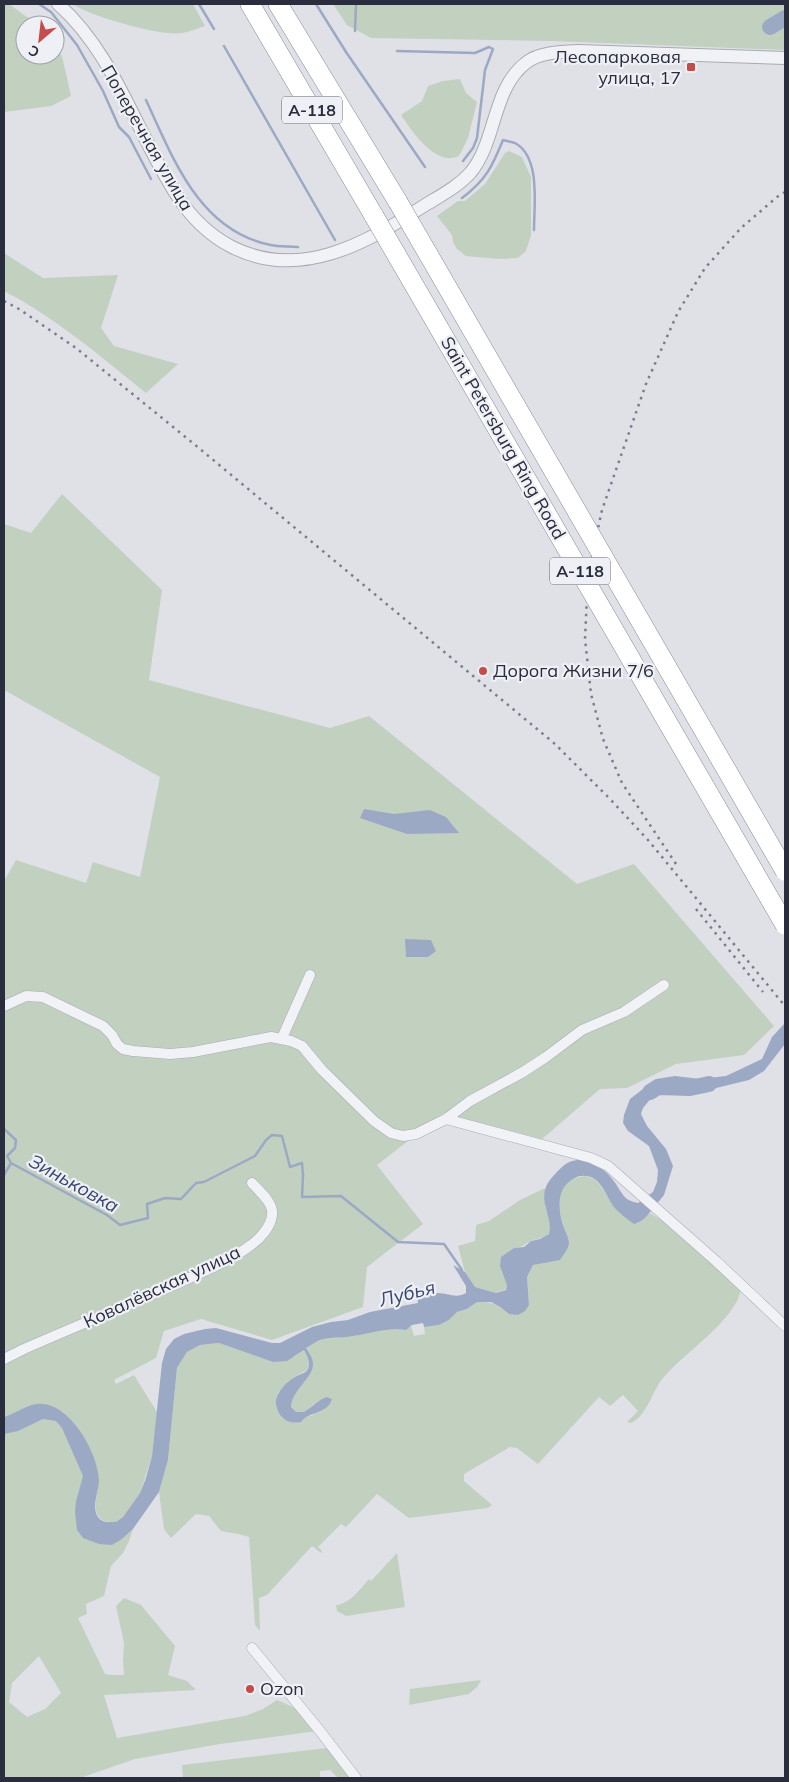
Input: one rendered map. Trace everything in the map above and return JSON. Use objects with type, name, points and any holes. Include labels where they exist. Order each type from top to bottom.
[{"type":"highway","name":"Saint Petersburg Ring Road","points":[[250,4],[785,925]]},
{"type":"highway","name":"Saint Petersburg Ring Road","points":[[278,4],[398,202],[785,872]]},
{"type":"street","name":"Поперечная улица","points":[[58,4],[85,33],[112,74],[175,194],[191,216],[215,237],[230,246],[242,252],[278,260],[310,259],[340,251],[401,221],[459,183],[470,173],[483,152],[507,87],[515,74],[527,62],[537,58],[560,52],[578,51],[785,58]]},
{"type":"street","points":[[282,1038],[310,975]]},
{"type":"street","points":[[4,1006],[26,996],[43,997],[98,1023],[112,1035],[117,1044],[133,1051],[170,1054],[193,1052],[258,1039],[282,1038],[302,1046],[322,1070],[374,1121],[391,1133],[403,1136],[416,1134],[446,1119],[470,1101],[546,1057],[582,1030],[624,1012],[664,985]]},
{"type":"street","points":[[446,1119],[591,1158],[608,1166],[785,1326]]},
{"type":"street","name":"Ковалёвская улица","points":[[4,1359],[164,1289],[224,1261],[252,1245],[268,1227],[272,1212],[266,1200],[252,1184]]},
{"type":"street","points":[[252,1648],[356,1778]]},
{"type":"green space","points":[[4,4],[9,4],[24,15],[15,15],[15,65],[64,65],[71,96],[51,106],[4,112]]},
{"type":"green space","points":[[73,4],[193,4],[205,26],[182,33],[159,32],[109,20]]},
{"type":"green space","points":[[333,4],[785,4],[785,50],[551,41],[371,38],[347,25]]},
{"type":"green space","points":[[460,79],[466,93],[477,102],[468,138],[459,156],[449,158],[440,156],[427,147],[401,115],[422,101],[428,86],[443,81]]},
{"type":"green space","points":[[509,151],[522,157],[531,177],[531,235],[526,251],[518,258],[500,259],[466,256],[457,249],[452,235],[437,216],[458,201],[465,201],[485,184],[505,153]]},
{"type":"green space","points":[[4,253],[43,278],[118,275],[101,328],[114,346],[178,364],[146,393],[60,325],[4,291]]},
{"type":"green space","points":[[62,494],[162,590],[149,680],[330,728],[369,716],[577,884],[634,864],[774,1026],[744,1055],[676,1064],[627,1088],[600,1089],[542,1139],[444,1113],[377,1165],[423,1224],[367,1267],[363,1307],[272,1340],[201,1319],[164,1331],[156,1358],[114,1380],[116,1384],[134,1375],[157,1412],[152,1456],[140,1493],[123,1517],[116,1522],[101,1519],[97,1514],[96,1502],[99,1480],[82,1481],[76,1501],[122,1539],[133,1529],[123,1553],[111,1566],[104,1596],[86,1604],[87,1614],[78,1618],[105,1674],[124,1675],[124,1643],[116,1606],[124,1598],[141,1605],[175,1646],[168,1675],[187,1681],[196,1690],[104,1695],[117,1738],[245,1716],[263,1709],[277,1700],[295,1708],[317,1731],[220,1744],[135,1759],[80,1778],[4,1778],[4,881],[16,860],[86,883],[93,862],[140,877],[160,777],[4,690],[4,524],[31,533]],"holes":[[[39,1656],[61,1693],[45,1709],[27,1717],[9,1702],[12,1683]]]},
{"type":"green space","points":[[586,1176],[594,1179],[601,1186],[612,1204],[646,1217],[650,1213],[661,1220],[668,1221],[741,1289],[737,1301],[730,1312],[708,1336],[664,1377],[642,1414],[631,1423],[627,1422],[638,1411],[623,1395],[610,1406],[599,1397],[538,1464],[517,1448],[510,1447],[464,1474],[464,1481],[492,1505],[488,1508],[409,1518],[377,1494],[346,1527],[341,1524],[318,1547],[322,1551],[321,1553],[312,1546],[267,1595],[259,1598],[260,1631],[255,1625],[249,1537],[221,1531],[209,1516],[196,1514],[171,1538],[164,1529],[159,1492],[168,1460],[177,1368],[187,1352],[200,1345],[219,1343],[273,1362],[296,1356],[304,1350],[309,1363],[308,1369],[291,1380],[278,1393],[281,1417],[294,1422],[313,1415],[314,1404],[304,1412],[296,1412],[291,1407],[296,1392],[308,1377],[312,1368],[313,1361],[306,1348],[318,1341],[384,1330],[405,1330],[411,1326],[414,1336],[425,1334],[424,1327],[439,1325],[449,1320],[457,1312],[467,1309],[477,1302],[494,1304],[509,1314],[529,1305],[527,1277],[533,1265],[545,1262],[569,1242],[560,1211],[561,1192],[566,1184],[574,1179]]},
{"type":"green space","points":[[545,1188],[545,1207],[552,1225],[549,1234],[514,1248],[505,1278],[506,1289],[496,1293],[475,1287],[465,1272],[458,1246],[475,1241],[476,1225],[489,1221],[520,1200]]},
{"type":"green space","points":[[397,1553],[405,1607],[346,1616],[337,1611],[336,1605],[350,1599],[369,1579],[371,1581]]},
{"type":"green space","points":[[481,1680],[478,1686],[469,1694],[409,1705],[410,1689]]},
{"type":"green space","points":[[327,1748],[351,1778],[338,1778],[330,1770],[320,1771],[320,1778],[183,1778],[182,1765]]},
{"type":"water","points":[[364,809],[394,814],[430,810],[446,817],[459,833],[407,834],[360,818]]},
{"type":"water","points":[[405,939],[431,940],[436,951],[428,957],[406,957]]},
{"type":"water","points":[[785,1023],[785,1044],[764,1071],[749,1080],[708,1090],[674,1086],[661,1090],[643,1108],[641,1114],[647,1126],[666,1149],[673,1166],[664,1195],[641,1221],[634,1224],[620,1213],[613,1206],[600,1184],[593,1178],[588,1176],[577,1177],[564,1187],[560,1198],[560,1205],[561,1218],[569,1241],[568,1248],[560,1260],[533,1265],[527,1277],[529,1305],[525,1311],[518,1315],[509,1314],[491,1302],[477,1302],[467,1309],[457,1312],[449,1320],[439,1325],[424,1327],[423,1323],[412,1325],[406,1330],[384,1330],[318,1341],[306,1348],[312,1359],[312,1368],[307,1379],[295,1395],[291,1407],[296,1412],[304,1412],[322,1399],[327,1397],[332,1399],[330,1404],[323,1410],[304,1418],[301,1422],[285,1420],[279,1414],[276,1400],[279,1392],[285,1385],[308,1369],[309,1362],[304,1350],[287,1361],[273,1362],[219,1343],[200,1345],[187,1352],[177,1368],[168,1460],[159,1492],[133,1529],[112,1545],[99,1544],[83,1538],[77,1530],[76,1501],[83,1476],[62,1428],[56,1421],[43,1419],[18,1431],[4,1434],[4,1417],[36,1404],[48,1405],[70,1418],[87,1442],[97,1468],[99,1480],[95,1504],[96,1513],[104,1521],[116,1522],[123,1517],[140,1493],[146,1478],[152,1456],[162,1363],[166,1349],[174,1339],[184,1334],[216,1328],[272,1343],[280,1343],[312,1327],[348,1320],[370,1312],[418,1303],[417,1296],[438,1293],[455,1296],[462,1295],[466,1293],[466,1286],[453,1265],[465,1272],[475,1287],[496,1293],[506,1290],[507,1285],[500,1266],[501,1257],[514,1248],[524,1247],[531,1241],[549,1234],[550,1223],[544,1202],[545,1190],[552,1178],[568,1163],[582,1160],[596,1165],[608,1174],[627,1199],[632,1201],[638,1203],[653,1192],[657,1182],[658,1170],[649,1146],[628,1131],[623,1123],[630,1099],[656,1079],[675,1076],[700,1079],[726,1076],[762,1059],[772,1037]]},
{"type":"waterway","points":[[39,4],[51,12],[77,45],[103,91],[119,127],[129,137],[151,179]]},
{"type":"waterway","points":[[199,4],[214,29]]},
{"type":"waterway","points":[[316,4],[346,52],[425,167]]},
{"type":"waterway","points":[[355,31],[356,4]]},
{"type":"waterway","points":[[770,27],[785,18]]},
{"type":"waterway","points":[[224,46],[335,240]]},
{"type":"waterway","points":[[397,51],[475,53],[489,47],[493,49],[485,70],[477,138],[473,148],[463,161]]},
{"type":"waterway","points":[[146,100],[178,168],[207,208],[225,225],[246,237],[274,246],[298,247]]},
{"type":"waterway","points":[[462,198],[483,179],[503,140],[515,143],[529,159],[532,170],[535,195],[534,230]]},
{"type":"waterway","name":"Лубья","points":[[650,1092],[658,1087],[690,1088],[709,1084]]},
{"type":"waterway","name":"Зиньковка","points":[[4,1129],[16,1140],[15,1148],[7,1156],[11,1163],[107,1215],[120,1225],[148,1218],[147,1204],[165,1198],[181,1199],[196,1183],[204,1182],[255,1156],[266,1140],[272,1135],[282,1136],[290,1167],[302,1163],[302,1197],[341,1196],[398,1242],[444,1244],[462,1270]]},
{"type":"waterway","points":[[4,1175],[11,1163]]},
{"type":"railway","points":[[676,864],[622,783],[603,739],[591,694],[585,639],[588,575],[602,510],[646,384],[678,312],[705,268],[741,228],[785,192]]},
{"type":"railway","points":[[4,301],[19,309],[76,348],[555,744],[648,840],[785,1006]]},
{"type":"railway","points":[[696,909],[763,992]]},
{"type":"place","name":"Лесопарковая улица, 17","points":[[691,67]]},
{"type":"place","name":"Дорога Жизни 7/6","points":[[483,671]]},
{"type":"place","name":"Ozon","points":[[250,1689]]}]
